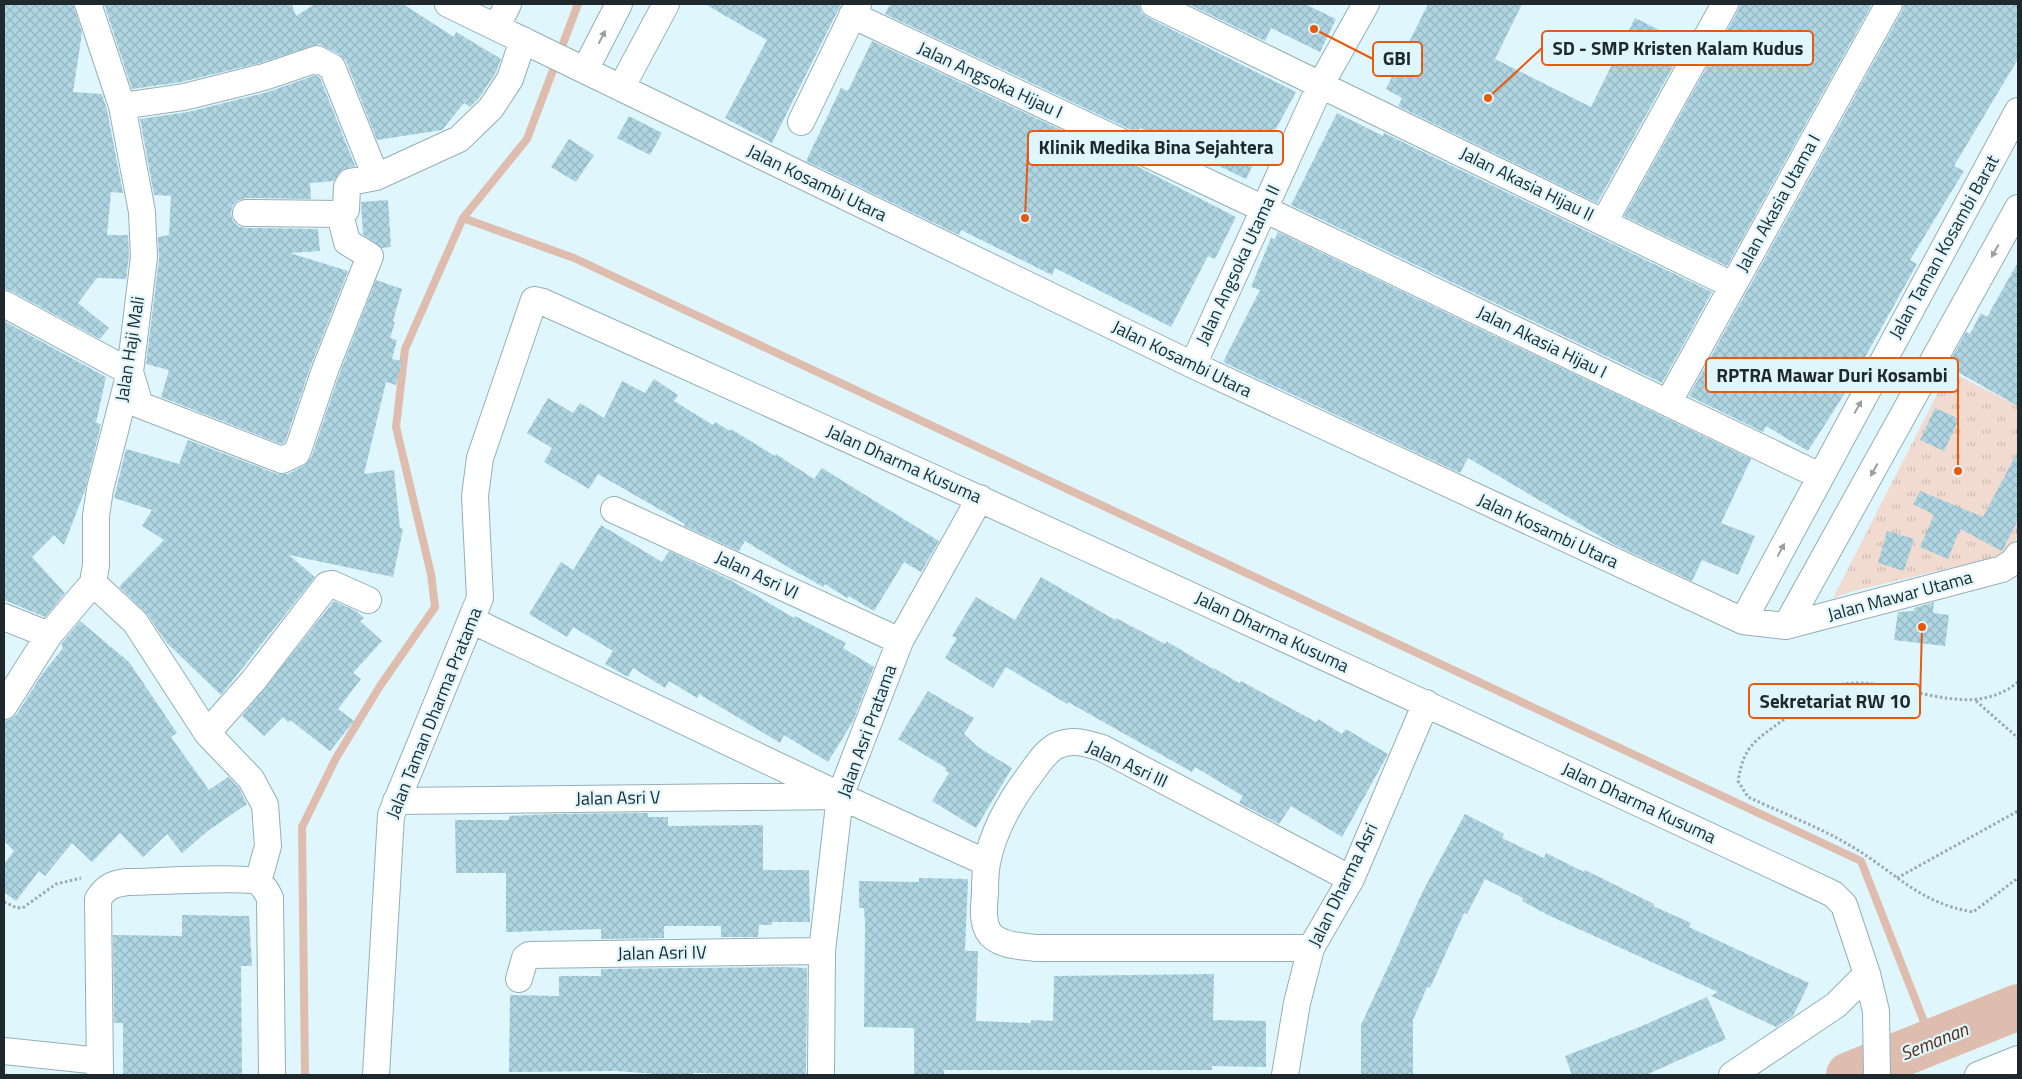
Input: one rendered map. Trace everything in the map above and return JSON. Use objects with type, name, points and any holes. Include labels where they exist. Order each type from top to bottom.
[{"type":"street","name":"Jalan Haji Mali","points":[[88,4],[122,106],[142,212],[144,257],[130,372],[100,489],[96,516],[96,565],[93,583]]},
{"type":"street","name":"Jalan Kosambi Utara","points":[[448,4],[1192,365],[1743,621],[1786,626]]},
{"type":"street","points":[[497,27],[508,4]]},
{"type":"street","points":[[579,67],[619,4]]},
{"type":"street","points":[[621,88],[666,4]]},
{"type":"street","name":"Jalan Akasia Hijau II","points":[[1154,4],[1732,285]]},
{"type":"street","name":"Jalan Angsoka Utama II","points":[[1192,365],[1321,84],[1366,4]]},
{"type":"street","points":[[1604,222],[1725,4]]},
{"type":"street","name":"Jalan Akasia Utama I","points":[[1668,402],[1889,4]]},
{"type":"street","points":[[801,122],[855,10]]},
{"type":"street","name":"Jalan Angsoka Hijau I","points":[[855,10],[1264,209]]},
{"type":"street","points":[[246,213],[340,214],[346,210],[350,182],[376,178],[459,139],[485,114],[510,79],[527,42]]},
{"type":"street","points":[[122,106],[193,94],[264,77],[317,59],[332,67],[376,178]]},
{"type":"street","name":"Jalan Taman Kosambi Barat","points":[[1743,621],[2018,111]]},
{"type":"street","points":[[1786,626],[2018,208]]},
{"type":"street","name":"Jalan Akasia Hijau I","points":[[1264,209],[1820,476]]},
{"type":"street","points":[[4,304],[69,341],[130,372],[140,405],[282,460],[292,457],[297,453],[325,370],[370,256],[347,242],[340,214]]},
{"type":"street","name":"Jalan Dharma Kusuma","points":[[534,300],[543,302],[980,498],[1426,703],[1833,894],[1844,904],[1867,974],[1876,1011],[1876,1075]]},
{"type":"street","name":"Jalan Taman Dharma Pratama","points":[[376,1075],[390,823],[396,801],[480,598],[475,496],[480,458],[534,300]]},
{"type":"street","name":"Jalan Asri Pratama","points":[[821,1075],[822,951],[840,796],[900,641],[980,498]]},
{"type":"street","name":"Jalan Asri VI","points":[[614,510],[900,641]]},
{"type":"street","name":"Jalan Mawar Utama","points":[[1786,626],[2002,568],[2016,558]]},
{"type":"street","points":[[4,706],[49,635],[93,583],[135,622],[207,733],[251,779],[265,806],[268,846],[258,882]]},
{"type":"street","points":[[207,733],[253,681],[327,585],[332,584],[368,600]]},
{"type":"street","points":[[4,617],[49,635]]},
{"type":"street","name":"Jalan Asri V","points":[[471,620],[840,796],[987,863]]},
{"type":"street","name":"Jalan Dharma Asri","points":[[1285,1075],[1297,1003],[1311,948],[1351,879],[1426,703]]},
{"type":"street","name":"Jalan Asri III","points":[[1311,948],[1036,948],[1009,945],[988,931],[983,916],[987,863],[1002,820],[1016,793],[1042,758],[1056,746],[1070,741],[1084,742],[1102,748],[1351,879]]},
{"type":"street","name":"Jalan Asri V","points":[[396,801],[840,796]]},
{"type":"street","points":[[4,1051],[100,1068],[101,894],[112,884],[127,882],[239,880],[258,882],[266,889],[270,898],[272,1075]]},
{"type":"street","name":"Jalan Asri IV","points":[[519,979],[525,958],[529,955],[822,951]]},
{"type":"street","points":[[1732,1075],[1836,1005],[1867,974]]},
{"type":"street","points":[[1978,1075],[2018,1059]]},
{"type":"path","points":[[2018,682],[2009,690],[1976,701],[1864,683],[1832,686],[1756,740],[1742,759],[1738,781],[1748,797],[1855,848],[1926,898],[1952,909],[1973,912],[2018,878]]},
{"type":"path","points":[[1976,701],[2018,738]]},
{"type":"path","points":[[1898,878],[2018,811]]},
{"type":"path","points":[[4,902],[17,908],[24,907],[56,884],[79,878],[95,882],[101,894]]},
{"type":"green space","points":[[1949,371],[2018,406],[2018,536],[2008,554],[1849,592],[1833,598]]},
{"type":"building","points":[[4,4],[73,4],[82,33],[73,92],[102,94],[107,110],[123,193],[111,192],[107,235],[128,235],[129,256],[126,279],[97,278],[78,303],[109,328],[100,339],[4,289]]},
{"type":"building","points":[[104,4],[292,4],[296,16],[315,4],[403,4],[454,37],[456,32],[501,59],[496,72],[479,98],[470,107],[464,103],[442,130],[377,140],[346,61],[339,54],[319,44],[260,63],[181,82],[132,89]]},
{"type":"building","points":[[705,4],[841,4],[772,143],[725,118],[767,40]]},
{"type":"building","points":[[890,4],[1139,4],[1141,12],[1147,17],[1296,92],[1272,136],[1268,134],[1246,179],[1140,128],[1138,133],[885,14]]},
{"type":"building","points":[[1188,4],[1305,4],[1336,19],[1320,52],[1271,28],[1265,41]]},
{"type":"building","points":[[1428,4],[1522,4],[1495,59],[1591,107],[1635,18],[1686,43],[1597,203],[1398,106],[1402,98],[1386,89]]},
{"type":"building","points":[[1740,4],[1872,4],[1727,266],[1624,216],[1738,11]]},
{"type":"building","points":[[1904,4],[2018,4],[2018,59],[1954,166],[1964,171],[1910,260],[1917,264],[1845,393],[1808,451],[1766,426],[1763,432],[1689,396],[1902,11]]},
{"type":"building","points":[[872,41],[1125,160],[1236,217],[1215,259],[1208,256],[1171,327],[1055,268],[1052,275],[961,230],[959,235],[806,161],[841,88],[848,91]]},
{"type":"building","points":[[316,75],[320,78],[355,166],[342,170],[334,181],[310,183],[311,199],[246,198],[239,200],[233,205],[231,212],[233,221],[238,226],[245,228],[318,229],[320,251],[290,253],[348,271],[311,365],[285,442],[281,444],[161,397],[169,370],[146,364],[159,259],[158,237],[169,235],[171,196],[154,195],[140,119],[188,112],[268,92]]},
{"type":"building","points":[[1337,113],[1383,136],[1384,133],[1712,292],[1662,383],[1291,205]]},
{"type":"building","points":[[629,116],[662,133],[650,155],[617,138]]},
{"type":"building","points":[[569,139],[594,155],[576,182],[551,167]]},
{"type":"building","points":[[388,200],[391,247],[382,248],[363,234],[361,202]]},
{"type":"building","points":[[1278,232],[1751,459],[1721,523],[1755,536],[1738,575],[1702,560],[1692,581],[1615,545],[1468,458],[1460,473],[1223,362],[1260,290],[1251,287],[1271,238],[1275,239]]},
{"type":"building","points":[[2018,262],[2018,406],[1947,366],[1966,332],[1970,334],[1981,313],[1987,317]]},
{"type":"building","points":[[376,280],[402,289],[390,338],[397,340],[392,359],[402,361],[396,385],[386,382],[364,474],[394,470],[400,528],[403,529],[393,577],[289,555],[315,577],[221,695],[167,643],[147,614],[119,587],[164,540],[142,526],[152,510],[114,498],[126,449],[179,464],[188,440],[277,474],[288,474],[304,466],[311,458],[339,375]]},
{"type":"building","points":[[4,321],[106,377],[96,423],[101,424],[85,490],[64,545],[54,535],[32,557],[65,593],[45,617],[4,600]]},
{"type":"building","points":[[654,379],[678,395],[674,401],[713,425],[715,422],[730,431],[731,429],[775,456],[776,454],[814,479],[822,468],[939,541],[921,572],[904,562],[874,611],[849,596],[847,598],[825,584],[823,587],[745,541],[739,551],[684,526],[685,524],[598,474],[589,489],[544,462],[552,448],[527,433],[548,398],[573,413],[580,403],[604,418],[622,381],[645,393]]},
{"type":"building","points":[[1935,408],[1959,419],[1944,451],[1920,440]]},
{"type":"building","points":[[2018,451],[2018,520],[2002,551],[1960,529],[1948,559],[1920,547],[1934,515],[1913,504],[1920,491],[1983,517]]},
{"type":"building","points":[[601,525],[662,562],[669,551],[732,581],[794,618],[795,616],[846,643],[843,648],[874,667],[853,721],[828,762],[784,735],[780,743],[699,694],[697,698],[669,681],[665,688],[633,668],[628,677],[605,664],[613,651],[573,627],[567,637],[529,614],[561,562],[573,570]]},
{"type":"building","points":[[1887,531],[1914,539],[1904,571],[1878,563]]},
{"type":"building","points":[[1041,577],[1115,620],[1116,618],[1165,644],[1166,641],[1213,669],[1239,683],[1241,681],[1316,722],[1318,719],[1342,734],[1346,729],[1388,754],[1342,837],[1291,806],[1279,824],[1239,803],[1243,796],[1195,767],[1192,772],[1068,702],[1067,704],[1006,667],[993,688],[945,658],[957,638],[952,636],[976,597],[1015,620]]},
{"type":"building","points":[[334,601],[356,611],[364,618],[360,621],[382,641],[353,673],[361,679],[338,709],[354,721],[330,751],[290,720],[288,722],[283,717],[264,736],[242,716]]},
{"type":"building","points":[[1934,602],[1933,613],[1949,615],[1945,646],[1894,640],[1898,612],[1914,611],[1914,608]]},
{"type":"building","points":[[80,621],[129,662],[177,733],[171,737],[209,790],[228,777],[239,788],[247,804],[209,830],[182,853],[167,834],[143,857],[120,833],[92,862],[72,843],[45,876],[39,871],[16,901],[4,892],[4,864],[14,851],[4,841],[4,721],[11,719],[17,714],[43,673],[63,648],[61,644]]},
{"type":"building","points":[[928,691],[974,718],[964,734],[978,747],[1012,768],[976,828],[932,801],[949,773],[945,770],[946,768],[898,739]]},
{"type":"building","points":[[648,813],[648,817],[668,817],[668,826],[763,825],[763,870],[809,870],[810,922],[772,922],[772,925],[759,925],[758,937],[721,937],[721,926],[664,926],[664,938],[601,939],[601,929],[506,932],[506,873],[456,873],[455,820],[509,820],[509,816],[552,814]]},
{"type":"building","points":[[1465,814],[1504,834],[1502,838],[1544,858],[1546,853],[1584,872],[1585,870],[1654,904],[1653,906],[1691,923],[1689,927],[1809,983],[1793,1016],[1776,1027],[1711,996],[1718,992],[1550,916],[1522,901],[1523,898],[1485,879],[1467,914],[1464,913],[1430,988],[1427,987],[1413,1020],[1413,1075],[1361,1075],[1361,1025],[1424,889]]},
{"type":"building","points":[[919,878],[968,879],[965,951],[978,951],[976,1021],[1031,1023],[1031,1020],[1053,1021],[1054,976],[1214,974],[1213,1020],[1266,1021],[1266,1067],[1212,1066],[1212,1070],[944,1070],[944,1075],[914,1074],[914,1028],[864,1027],[865,923],[864,908],[859,908],[859,881],[919,882]]},
{"type":"building","points":[[182,915],[249,916],[252,966],[241,966],[242,1075],[123,1075],[123,1023],[114,1023],[113,935],[182,936]]},
{"type":"building","points":[[807,968],[806,1075],[693,1073],[693,1075],[670,1075],[616,1071],[509,1072],[510,995],[559,996],[559,976],[601,976],[601,969]]},
{"type":"building","points":[[1707,997],[1726,1039],[1646,1075],[1572,1075],[1565,1056],[1642,1026]]},
{"type":"waterway","points":[[305,1075],[302,827],[336,758],[380,686],[435,607],[431,574],[396,427],[405,349],[463,218],[527,139],[578,4]]},
{"type":"waterway","points":[[463,218],[574,258],[1861,861],[1932,1042]]},
{"type":"waterway","name":"Semanan","points":[[1849,1075],[2018,1007]]},
{"type":"place","name":"GBI","points":[[1314,29]]},
{"type":"place","name":"SD - SMP Kristen Kalam Kudus","points":[[1488,98]]},
{"type":"place","name":"Klinik Medika Bina Sejahtera","points":[[1025,218]]},
{"type":"place","name":"RPTRA Mawar Duri Kosambi","points":[[1958,471]]},
{"type":"place","name":"Sekretariat RW 10","points":[[1922,627]]}]
